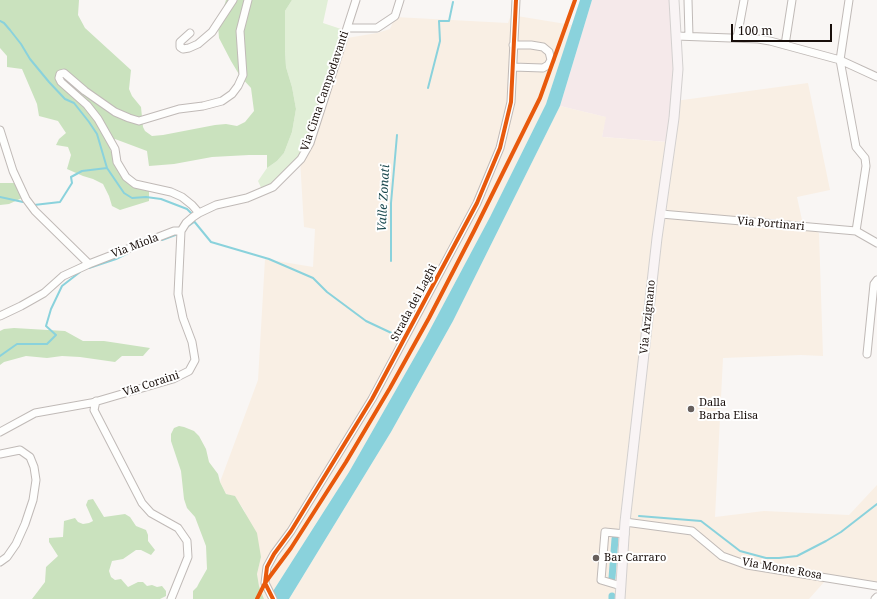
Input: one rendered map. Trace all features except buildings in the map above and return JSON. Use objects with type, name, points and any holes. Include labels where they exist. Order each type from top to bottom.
[{"type":"main road","name":"Via Arzignano","points":[[620,599],[625,522],[657,238],[675,104],[678,69],[674,0]]},
{"type":"street","points":[[190,33],[180,42],[180,47],[183,49],[198,44],[212,32],[233,0]]},
{"type":"street","points":[[199,213],[182,197],[171,192],[135,184],[126,177],[118,162],[115,149],[98,119],[87,105],[73,94],[59,78],[60,74],[64,73],[85,91],[115,112],[139,121],[179,109],[202,106],[222,101],[232,94],[243,75],[240,31],[248,0]]},
{"type":"street","name":"Via Cima Campodavanti","points":[[182,231],[186,223],[193,216],[199,213],[216,205],[247,198],[273,187],[301,160],[310,143],[356,0]]},
{"type":"street","points":[[348,28],[378,28],[395,16],[400,0]]},
{"type":"street","name":"Strada dei Laghi","points":[[273,599],[265,583],[267,567],[365,411],[478,202],[500,148],[511,102],[516,0]]},
{"type":"street","points":[[688,0],[689,36]]},
{"type":"street","points":[[737,38],[744,0]]},
{"type":"street","points":[[785,45],[792,0]]},
{"type":"street","points":[[849,0],[840,60],[856,147],[865,158],[866,166],[856,232]]},
{"type":"street","points":[[676,36],[737,38],[785,45],[840,60],[877,77]]},
{"type":"street","points":[[513,45],[543,47],[549,52],[551,60],[548,65],[543,68],[513,67]]},
{"type":"street","points":[[0,130],[13,171],[26,199],[35,211],[89,264]]},
{"type":"street","name":"Via Portinari","points":[[661,214],[856,232],[877,243]]},
{"type":"street","name":"Via Miola","points":[[0,316],[44,293],[63,276],[89,264],[174,231],[182,231]]},
{"type":"street","name":"Via Coraini","points":[[0,432],[35,413],[96,402],[174,379],[190,371],[195,360],[192,342],[183,318],[178,294],[182,231]]},
{"type":"street","points":[[867,354],[874,284],[877,280]]},
{"type":"street","points":[[96,402],[94,410],[142,504],[151,513],[178,528],[187,541],[188,557],[171,599]]},
{"type":"street","points":[[0,454],[20,450],[30,457],[34,467],[36,480],[33,500],[25,524],[16,544],[7,557],[0,562]]},
{"type":"street","name":"Via Monte Rosa","points":[[625,522],[692,531],[722,556],[747,565],[877,586]]},
{"type":"street","points":[[621,586],[601,580],[605,532],[625,534]]},
{"type":"shaded area","points":[[592,0],[675,0],[676,37],[667,142],[602,137],[605,117],[560,106]]},
{"type":"shaded area","points":[[511,15],[572,25],[546,104],[490,217],[425,339],[349,472],[268,599],[264,599],[259,586],[257,574],[261,557],[244,510],[235,497],[226,494],[220,482],[258,380],[265,259],[313,267],[315,229],[304,227],[300,159],[341,39],[377,33],[390,29],[395,17],[508,23]]},
{"type":"shaded area","points":[[808,83],[830,190],[797,197],[802,220],[819,233],[823,356],[801,355],[723,358],[715,517],[764,511],[849,515],[877,485],[877,589],[825,581],[809,599],[289,599],[391,432],[453,321],[560,106],[606,117],[602,137],[667,142],[675,101]]},
{"type":"green space","points":[[0,0],[79,0],[78,15],[85,28],[131,70],[129,89],[132,96],[141,107],[143,127],[145,131],[152,136],[215,125],[226,124],[237,126],[245,122],[254,111],[251,88],[240,76],[219,38],[218,26],[226,0],[292,0],[285,11],[285,50],[286,67],[292,87],[296,109],[292,132],[284,153],[277,161],[267,168],[267,155],[212,157],[174,164],[149,166],[147,151],[115,139],[108,143],[121,176],[149,190],[149,201],[120,210],[112,206],[103,184],[67,169],[71,155],[68,147],[56,145],[59,139],[66,133],[58,121],[39,116],[37,104],[22,69],[7,67],[7,56],[0,48]]},
{"type":"green space","points":[[292,0],[328,0],[323,23],[344,30],[308,144],[300,159],[263,192],[258,181],[267,168],[277,161],[284,153],[292,132],[296,109],[292,87],[286,67],[285,50],[285,11]]},
{"type":"green space","points":[[0,183],[16,183],[22,198],[9,204],[0,205]]},
{"type":"green space","points":[[14,328],[65,331],[83,341],[104,341],[150,348],[143,356],[122,356],[115,362],[80,357],[62,356],[47,358],[26,356],[4,362],[0,365],[0,331]]},
{"type":"green space","points":[[179,426],[194,431],[199,436],[206,449],[209,462],[218,474],[226,494],[235,496],[257,533],[261,557],[257,574],[259,586],[264,599],[193,599],[193,591],[197,587],[207,569],[206,546],[195,517],[187,508],[184,499],[181,471],[171,441],[171,434],[174,428]]},
{"type":"green space","points":[[93,499],[104,517],[125,514],[130,517],[136,526],[146,530],[148,541],[155,550],[151,555],[141,550],[136,550],[123,559],[112,561],[109,571],[111,577],[115,580],[121,579],[128,587],[138,582],[143,582],[147,586],[162,586],[166,591],[166,596],[160,599],[32,599],[45,582],[46,567],[58,556],[49,542],[49,538],[63,537],[64,521],[75,518],[78,522],[83,524],[93,521],[86,505],[88,500]]},
{"type":"water","points":[[580,0],[592,0],[560,106],[453,321],[391,432],[289,599],[268,599],[349,472],[425,339],[490,217],[546,104]]},
{"type":"waterway","name":"Valle Zonati","points":[[428,88],[440,41],[439,21],[449,21],[453,2]]},
{"type":"waterway","points":[[0,21],[10,30],[30,59],[49,82],[65,99],[74,103],[89,122],[97,134],[107,168],[124,193],[132,198],[146,197],[161,199],[187,209],[191,213]]},
{"type":"waterway","name":"Valle Zonati","points":[[391,261],[391,203],[397,135]]},
{"type":"waterway","points":[[34,205],[60,202],[72,183],[71,177],[82,171],[107,168]]},
{"type":"waterway","points":[[0,197],[23,202]]},
{"type":"waterway","points":[[193,220],[211,242],[269,259],[313,278],[327,292],[366,321],[400,337]]},
{"type":"waterway","points":[[187,227],[194,222]]},
{"type":"waterway","points":[[162,240],[178,234]]},
{"type":"waterway","points":[[89,268],[116,259],[128,253]]},
{"type":"waterway","points":[[0,356],[17,344],[47,344],[56,335],[46,326],[51,309],[62,286],[80,272]]},
{"type":"waterway","points":[[639,516],[701,521],[740,551],[766,558],[779,558],[797,556],[826,541],[841,532],[877,504]]},
{"type":"waterway","points":[[612,578],[615,539]]},
{"type":"cycle path","points":[[273,599],[265,583],[267,567],[274,554],[291,531],[372,399],[477,203],[500,148],[511,102],[516,0]]},
{"type":"cycle path","points":[[257,599],[265,583],[291,548],[346,462],[429,318],[540,98],[575,0]]},
{"type":"place","name":"Dalla Barba Elisa","points":[[691,409]]},
{"type":"place","name":"Bar Carraro","points":[[596,558]]}]
